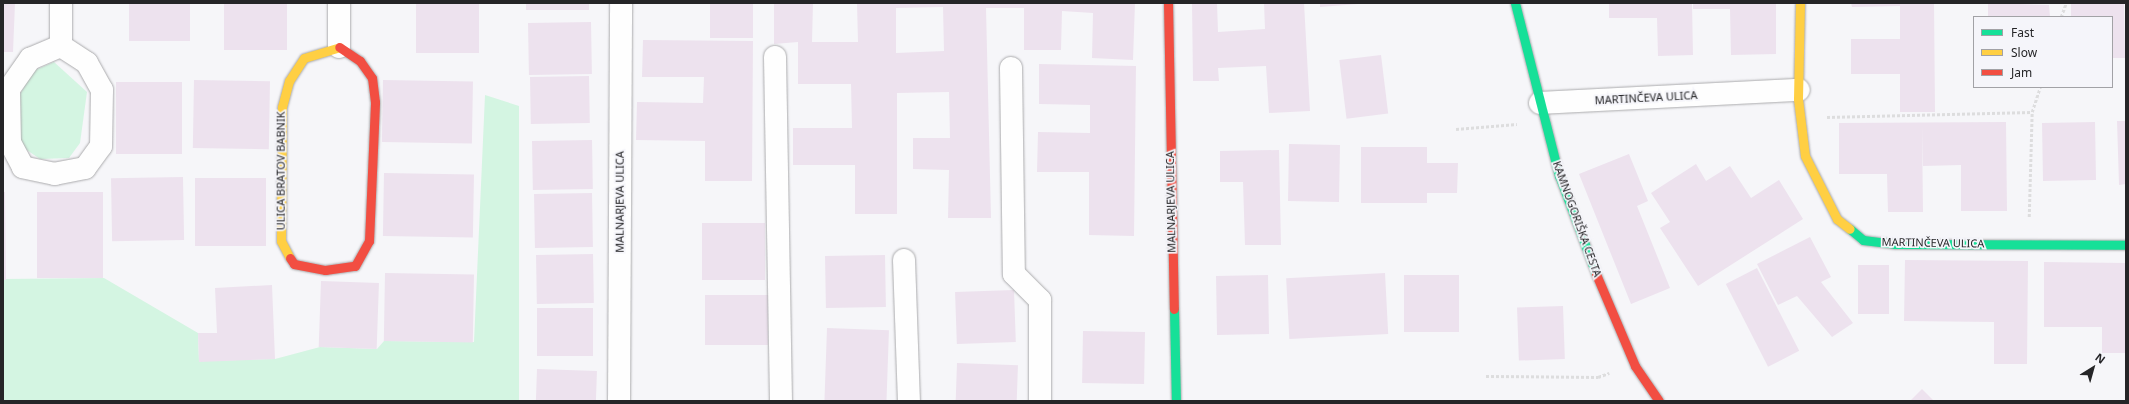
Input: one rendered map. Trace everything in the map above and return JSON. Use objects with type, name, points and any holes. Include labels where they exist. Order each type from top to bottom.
[{"type":"street","points":[[61,3],[61,46]]},
{"type":"street","points":[[339,3],[339,47]]},
{"type":"street","name":"MALNARJEVA ULICA","points":[[619,401],[621,3]]},
{"type":"street","name":"MALNARJEVA ULICA","points":[[1168,3],[1176,401]]},
{"type":"street","name":"KAMNOGORIŠKA CESTA","points":[[1515,3],[1559,175],[1587,254],[1636,366],[1659,401]]},
{"type":"street","name":"MARTINČEVA ULICA","points":[[1800,3],[1799,90],[1805,156],[1833,212],[1863,240],[1895,244],[2126,245]]},
{"type":"street","points":[[61,46],[87,63],[102,90],[101,146],[85,168],[55,174],[23,167],[10,143],[9,89],[30,59],[61,46]]},
{"type":"street","name":"ULICA BRATOV BABNIK","points":[[339,47],[360,61],[372,78],[375,102],[369,241],[355,266],[325,270],[294,264],[281,241],[282,107],[288,81],[304,58],[339,47]]},
{"type":"street","points":[[775,57],[781,401]]},
{"type":"street","points":[[1011,68],[1014,274],[1040,300],[1040,401]]},
{"type":"street","name":"MARTINČEVA ULICA","points":[[1543,112],[1799,90]]},
{"type":"street","points":[[904,260],[909,401]]},
{"type":"path","points":[[2061,16],[2066,3]]},
{"type":"path","points":[[2029,244],[2032,112],[2040,88]]},
{"type":"path","points":[[1456,129],[1543,112]]},
{"type":"path","points":[[1801,117],[2032,112]]},
{"type":"path","points":[[1486,376],[1598,376],[1636,366]]},
{"type":"green space","points":[[54,62],[87,92],[80,143],[69,158],[40,159],[21,146],[19,96],[33,71]]},
{"type":"green space","points":[[485,95],[519,106],[519,401],[3,401],[3,279],[104,278],[198,333],[199,361],[275,359],[320,347],[377,349],[384,341],[474,342]]},
{"type":"building","points":[[3,3],[15,3],[13,52],[3,52]]},
{"type":"building","points":[[129,3],[190,3],[190,41],[129,41]]},
{"type":"building","points":[[224,3],[287,3],[287,50],[224,50]]},
{"type":"building","points":[[416,3],[479,3],[479,53],[416,53]]},
{"type":"building","points":[[526,3],[589,3],[589,10],[526,10]]},
{"type":"building","points":[[710,3],[753,3],[753,38],[710,38]]},
{"type":"building","points":[[774,3],[813,3],[812,42],[858,42],[857,3],[1135,3],[1133,60],[1092,58],[1093,13],[1062,11],[1061,50],[1024,50],[1024,8],[986,8],[991,218],[948,218],[949,170],[913,169],[913,138],[950,138],[949,92],[897,93],[897,214],[855,214],[855,165],[793,165],[793,128],[852,128],[851,84],[798,84],[798,42],[774,44]],"holes":[[[943,7],[944,51],[896,53],[896,8]]]},
{"type":"building","points":[[1192,3],[1217,3],[1218,32],[1265,29],[1264,3],[1304,3],[1310,111],[1269,113],[1266,66],[1218,68],[1219,81],[1193,81]]},
{"type":"building","points":[[1320,3],[1358,3],[1358,4],[1320,7]]},
{"type":"building","points":[[1609,3],[1692,3],[1693,55],[1658,56],[1657,18],[1609,18]]},
{"type":"building","points":[[1693,3],[1776,3],[1776,54],[1731,55],[1730,9],[1693,9]]},
{"type":"building","points":[[1851,3],[1934,3],[1935,112],[1900,112],[1900,74],[1851,74],[1851,39],[1900,39],[1900,6],[1852,7]]},
{"type":"building","points":[[1988,3],[2049,5],[2050,16],[1988,16]]},
{"type":"building","points":[[2071,3],[2124,3],[2125,58],[2113,58],[2113,16],[2071,16]]},
{"type":"building","points":[[591,22],[592,74],[529,75],[528,23]]},
{"type":"building","points":[[643,40],[753,41],[752,181],[705,181],[705,141],[636,140],[637,102],[703,103],[704,77],[642,77]]},
{"type":"building","points":[[1381,55],[1388,114],[1347,119],[1339,60]]},
{"type":"building","points":[[1039,64],[1136,66],[1134,236],[1089,235],[1089,172],[1037,172],[1038,132],[1090,133],[1090,105],[1039,104]]},
{"type":"building","points":[[589,76],[590,123],[531,124],[530,77]]},
{"type":"building","points":[[194,80],[270,81],[269,149],[193,148]]},
{"type":"building","points":[[383,80],[473,82],[472,144],[382,142]]},
{"type":"building","points":[[116,82],[182,82],[182,154],[116,154]]},
{"type":"building","points":[[2117,121],[2126,121],[2126,184],[2119,185]]},
{"type":"building","points":[[2006,122],[2007,211],[1961,211],[1961,165],[1923,166],[1922,126],[1923,212],[1888,212],[1887,174],[1839,174],[1839,123]]},
{"type":"building","points":[[2095,122],[2096,180],[2043,181],[2042,123]]},
{"type":"building","points":[[592,140],[593,189],[533,190],[532,141]]},
{"type":"building","points":[[1289,144],[1340,145],[1339,202],[1288,201]]},
{"type":"building","points":[[1361,147],[1427,147],[1427,163],[1458,163],[1457,193],[1427,193],[1427,203],[1361,203]]},
{"type":"building","points":[[1279,150],[1281,245],[1245,245],[1243,182],[1220,182],[1220,151]]},
{"type":"building","points":[[1629,154],[1648,201],[1637,206],[1670,288],[1631,304],[1579,174]]},
{"type":"building","points":[[1696,164],[1706,181],[1730,166],[1751,198],[1779,180],[1803,219],[1698,286],[1660,228],[1670,222],[1651,193]]},
{"type":"building","points":[[384,173],[474,175],[473,238],[383,236]]},
{"type":"building","points":[[183,177],[184,240],[112,241],[111,178]]},
{"type":"building","points":[[195,178],[266,178],[266,246],[195,246]]},
{"type":"building","points":[[3,192],[5,192],[6,280],[3,280]]},
{"type":"building","points":[[37,192],[103,192],[103,278],[37,278]]},
{"type":"building","points":[[592,193],[593,247],[535,248],[534,194]]},
{"type":"building","points":[[702,223],[765,223],[765,280],[702,280]]},
{"type":"building","points":[[1810,237],[1831,277],[1821,282],[1853,323],[1832,337],[1797,296],[1778,305],[1757,264]]},
{"type":"building","points":[[593,254],[594,303],[537,304],[536,255]]},
{"type":"building","points":[[885,255],[886,307],[826,308],[825,256]]},
{"type":"building","points":[[1905,260],[2028,261],[2027,364],[1994,364],[1994,322],[1904,321]]},
{"type":"building","points":[[2044,262],[2126,263],[2126,353],[2102,353],[2102,327],[2044,327]]},
{"type":"building","points":[[1858,265],[1889,265],[1889,314],[1858,314]]},
{"type":"building","points":[[1757,268],[1799,351],[1768,367],[1726,284]]},
{"type":"building","points":[[385,273],[474,275],[473,343],[384,341]]},
{"type":"building","points":[[1385,273],[1388,334],[1289,339],[1286,278]]},
{"type":"building","points":[[1268,275],[1269,334],[1217,335],[1216,276]]},
{"type":"building","points":[[1404,275],[1459,275],[1459,332],[1404,332]]},
{"type":"building","points":[[321,281],[379,283],[377,349],[319,347]]},
{"type":"building","points":[[272,285],[275,359],[199,362],[198,333],[217,333],[215,288]]},
{"type":"building","points":[[1014,290],[1016,342],[957,344],[955,292]]},
{"type":"building","points":[[705,295],[768,295],[768,345],[705,345]]},
{"type":"building","points":[[1563,306],[1565,359],[1519,361],[1517,308]]},
{"type":"building","points":[[537,308],[593,308],[593,356],[537,356]]},
{"type":"building","points":[[827,328],[889,330],[886,401],[824,401]]},
{"type":"building","points":[[1083,331],[1145,332],[1144,384],[1082,383]]},
{"type":"building","points":[[957,363],[1018,365],[1017,401],[956,401]]},
{"type":"building","points":[[537,369],[597,371],[596,401],[536,401]]},
{"type":"building","points":[[1922,389],[1934,401],[1910,401]]},
{"type":"traffic: fast","points":[[1515,3],[1559,175],[1596,274]]},
{"type":"traffic: fast","points":[[1850,229],[1863,240],[1895,244],[2126,245]]},
{"type":"traffic: fast","points":[[1174,309],[1176,401]]},
{"type":"traffic: slow","points":[[1800,3],[1798,99],[1805,156],[1837,219],[1850,229]]},
{"type":"traffic: slow","points":[[290,258],[281,241],[282,107],[289,81],[304,58],[339,47]]},
{"type":"traffic: jam","points":[[1168,3],[1174,309]]},
{"type":"traffic: jam","points":[[290,258],[294,264],[325,270],[355,266],[369,241],[375,102],[372,78],[360,61],[339,47]]},
{"type":"traffic: jam","points":[[1596,274],[1635,366],[1659,401]]}]
